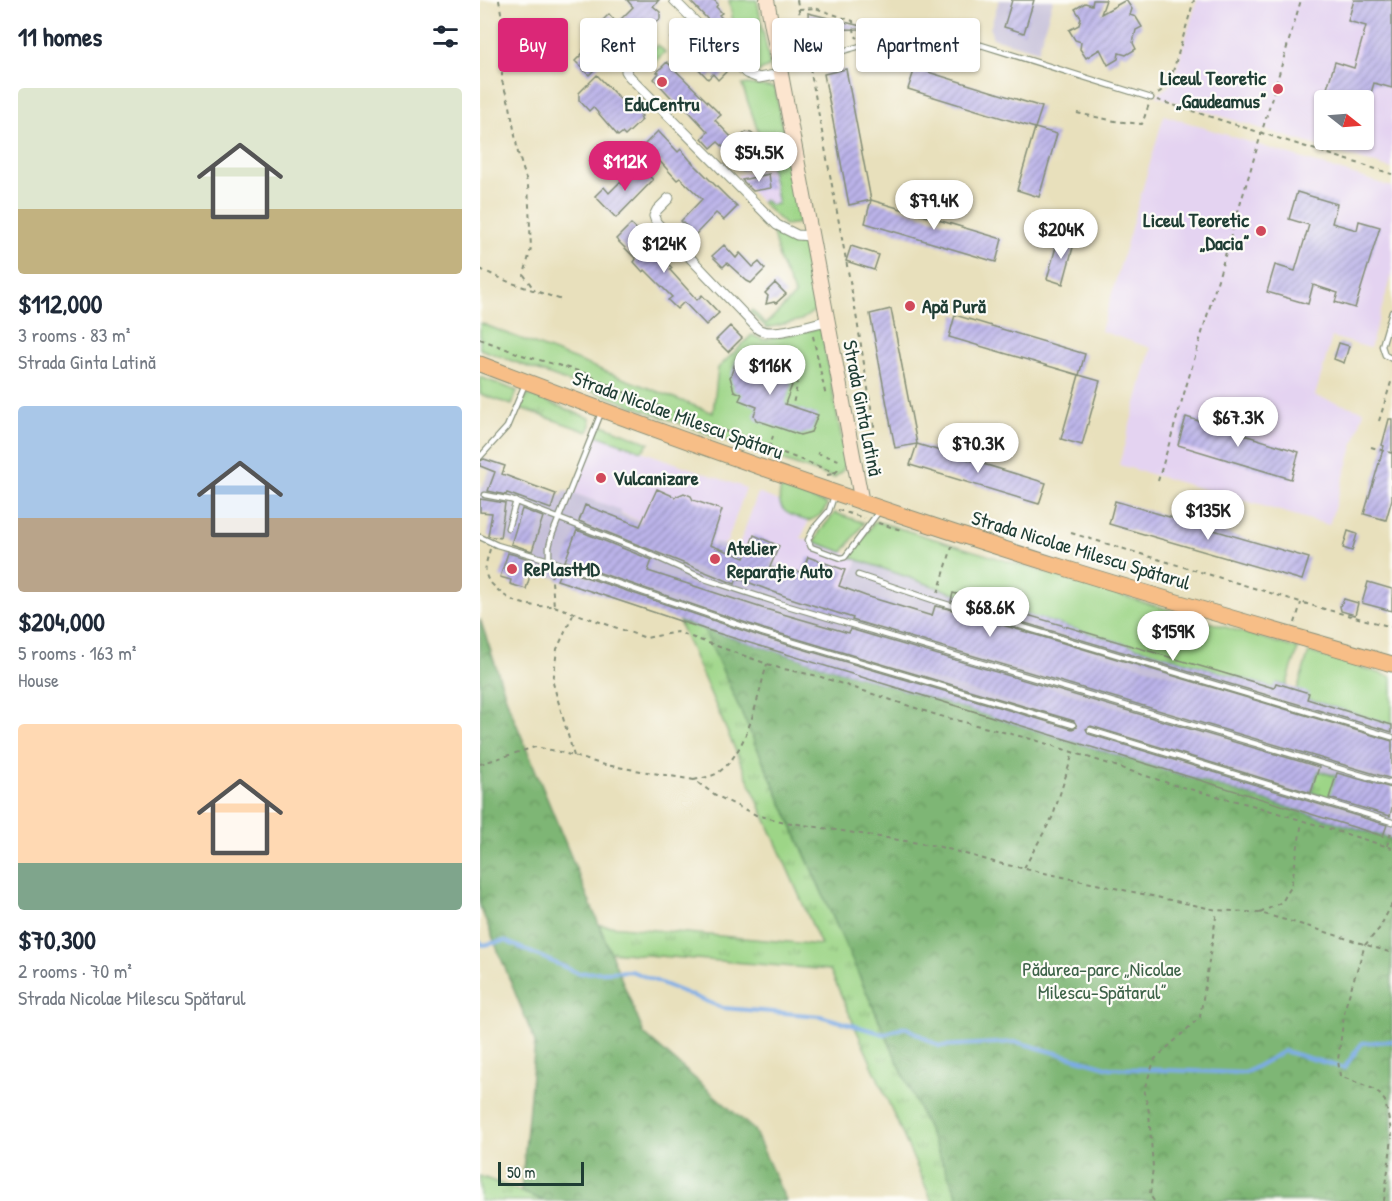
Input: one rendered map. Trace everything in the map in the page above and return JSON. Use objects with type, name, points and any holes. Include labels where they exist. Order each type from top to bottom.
[{"type":"main road","name":"Strada Nicolae Milescu Spătaru","points":[[480,364],[832,500],[862,503]]},
{"type":"main road","name":"Strada Nicolae Milescu Spătarul","points":[[862,503],[876,515],[1392,664]]},
{"type":"street","points":[[674,0],[746,73],[759,78],[777,72]]},
{"type":"street","name":"Strada Ginta Latină","points":[[766,0],[772,30]]},
{"type":"street","points":[[627,72],[777,225],[797,235],[811,236]]},
{"type":"street","name":"Strada Ginta Latină","points":[[780,72],[862,503]]},
{"type":"street","name":"Strada Ginta Latină","points":[[669,198],[657,210],[654,216],[656,222],[758,329],[768,333],[827,321]]},
{"type":"lane","points":[[980,45],[1151,98]]},
{"type":"lane","points":[[1392,312],[1382,346],[1385,355],[1392,359]]},
{"type":"lane","points":[[480,457],[507,427],[526,381]]},
{"type":"lane","points":[[549,560],[549,547],[558,518],[602,410]]},
{"type":"lane","points":[[485,495],[496,495],[516,501],[638,549],[705,579],[767,599],[1392,784]]},
{"type":"lane","points":[[832,500],[826,515],[814,528],[808,540],[812,547],[818,550],[844,557],[876,515]]},
{"type":"lane","points":[[508,528],[516,501]]},
{"type":"lane","points":[[480,537],[491,543],[549,560],[763,633],[1073,725]]},
{"type":"lane","points":[[858,575],[936,601],[1392,737]]},
{"type":"lane","points":[[1090,730],[1392,822]]},
{"type":"path","points":[[499,0],[502,20],[502,81],[528,185],[531,248],[524,275],[535,291]]},
{"type":"path","points":[[797,0],[800,18]]},
{"type":"path","points":[[1077,113],[1115,121],[1142,123],[1151,98],[1169,86],[1194,0]]},
{"type":"path","points":[[1158,481],[1301,0]]},
{"type":"path","points":[[798,9],[816,8],[853,21],[856,36]]},
{"type":"path","points":[[810,72],[855,308],[875,432],[856,434]]},
{"type":"path","points":[[1151,98],[1392,174]]},
{"type":"path","points":[[480,269],[562,300]]},
{"type":"path","points":[[810,324],[826,397]]},
{"type":"path","points":[[480,339],[522,355],[582,372],[632,396],[836,473]]},
{"type":"path","points":[[793,362],[797,386],[793,404]]},
{"type":"path","points":[[1379,421],[1392,379]]},
{"type":"path","points":[[769,448],[773,436]]},
{"type":"path","points":[[1371,447],[1392,453]]},
{"type":"path","points":[[816,453],[843,461]]},
{"type":"path","points":[[820,476],[836,473],[841,468],[842,453]]},
{"type":"path","points":[[832,500],[876,515],[902,531]]},
{"type":"path","points":[[1071,533],[1301,603],[1392,627]]},
{"type":"path","points":[[491,543],[486,570],[487,578],[505,597],[531,606],[554,606],[646,638],[677,632],[767,663],[818,676],[940,716],[1035,740],[1174,785],[1392,848]]},
{"type":"path","points":[[936,601],[953,547],[943,544]]},
{"type":"path","points":[[549,560],[554,606]]},
{"type":"path","points":[[1292,635],[1301,603]]},
{"type":"path","points":[[574,613],[557,649],[553,683],[574,756]]},
{"type":"path","points":[[480,764],[535,747],[605,765],[694,780],[715,775],[732,761],[745,737],[767,663]]},
{"type":"path","points":[[1024,868],[1053,816],[1073,752]]},
{"type":"path","points":[[694,780],[717,796],[756,815],[785,822],[937,846],[1024,868],[1217,910],[1260,913],[1392,953]]},
{"type":"path","points":[[1260,913],[1282,902],[1291,887],[1302,821]]},
{"type":"path","points":[[1387,846],[1392,829]]},
{"type":"path","points":[[1384,1201],[1392,1137],[1384,1101],[1376,1090],[1340,1076],[1338,1060],[1346,1008],[1365,945],[1379,929],[1392,904]]},
{"type":"path","points":[[1154,1201],[1150,1195],[1153,1167],[1149,1112],[1144,1089],[1155,1059],[1200,1017],[1217,910]]},
{"type":"shaded area","points":[[999,0],[1053,0],[1038,51],[993,38],[990,29]]},
{"type":"shaded area","name":"Liceul Teoretic „Gaudeamus”","points":[[1197,0],[1392,0],[1392,169],[1331,150],[1374,150],[1374,90],[1314,90],[1314,145],[1156,96],[1172,83]]},
{"type":"shaded area","name":"Liceul Teoretic „Dacia”","points":[[1164,115],[1392,187],[1392,274],[1370,348],[1332,337],[1315,396],[1364,411],[1329,525],[1119,465],[1151,348],[1101,331]]},
{"type":"shaded area","points":[[771,168],[778,204],[770,205],[765,200],[761,202],[736,175]]},
{"type":"shaded area","points":[[596,435],[746,488],[727,542],[722,545],[715,543],[710,551],[620,513],[621,511],[573,493]]},
{"type":"shaded area","points":[[490,470],[562,496],[564,490],[621,510],[620,514],[710,551],[715,542],[846,589],[858,560],[953,593],[1273,688],[1276,683],[1392,725],[1392,839],[704,629],[532,570],[538,552],[488,536],[493,500],[480,499],[480,491]]},
{"type":"shaded area","points":[[758,493],[812,514],[801,538],[843,552],[858,560],[847,589],[737,550]]},
{"type":"green space","points":[[729,0],[757,0],[770,66],[760,71],[760,18],[732,18]]},
{"type":"green space","points":[[658,45],[665,52],[657,59]]},
{"type":"green space","points":[[742,85],[775,88],[800,223],[785,225],[761,202],[765,200],[770,205],[778,204],[771,168]]},
{"type":"green space","points":[[773,233],[803,242],[817,309],[801,320],[767,328],[750,312],[752,310],[766,324],[795,295],[780,262]]},
{"type":"green space","points":[[480,323],[713,413],[718,368],[752,335],[763,340],[821,328],[846,462],[843,470],[834,478],[754,451],[480,349]]},
{"type":"green space","points":[[480,377],[517,391],[512,405],[480,394]]},
{"type":"green space","points":[[526,394],[590,418],[591,425],[588,432],[520,408]]},
{"type":"green space","points":[[603,425],[649,443],[642,451],[596,435]]},
{"type":"green space","points":[[781,488],[827,504],[826,507],[820,515],[808,521],[795,517],[782,507],[779,496]]},
{"type":"green space","points":[[835,513],[864,523],[843,552],[815,542],[820,531]]},
{"type":"green space","points":[[875,521],[1298,649],[1286,686],[1277,683],[1274,688],[953,593],[850,557]]},
{"type":"green space","points":[[480,619],[509,706],[644,1034],[754,1130],[786,1201],[545,1201],[521,1192],[535,1042],[480,906]]},
{"type":"green space","points":[[679,622],[704,629],[960,1201],[932,1201],[830,970],[610,952],[599,925],[821,945]]},
{"type":"green space","name":"Pădurea-parc „Nicolae Milescu-Spătarul”","points":[[704,629],[1392,839],[1392,1201],[960,1201]]},
{"type":"green space","points":[[1309,652],[1392,677],[1392,725],[1307,699],[1297,690]]},
{"type":"green space","points":[[1318,771],[1336,776],[1330,798],[1311,792]]},
{"type":"green space","points":[[480,1176],[545,1201],[480,1201]]},
{"type":"building","points":[[627,0],[659,0],[653,6],[660,12],[660,19],[657,22],[657,18],[622,18],[633,7]]},
{"type":"building","points":[[689,0],[714,0],[718,4],[716,7],[722,13],[719,15],[722,18],[706,18]]},
{"type":"building","points":[[1012,0],[1034,0],[1024,33],[1004,27]]},
{"type":"building","points":[[1093,0],[1106,0],[1101,14],[1126,0],[1132,9],[1130,15],[1136,17],[1142,27],[1136,30],[1133,43],[1136,49],[1126,55],[1119,53],[1118,59],[1108,65],[1100,49],[1086,58],[1080,49],[1081,42],[1075,40],[1069,30],[1079,25],[1081,18],[1075,9],[1085,3],[1092,5]]},
{"type":"building","points":[[1354,0],[1392,0],[1392,88],[1374,83],[1372,90],[1327,90],[1335,62],[1354,68],[1366,26],[1348,21]]},
{"type":"building","points":[[808,13],[828,18],[808,18]]},
{"type":"building","points":[[844,22],[856,25],[856,29],[844,29]]},
{"type":"building","points":[[580,56],[580,66],[575,61]]},
{"type":"building","points":[[667,62],[669,72],[677,72],[721,115],[715,120],[735,141],[746,132],[751,133],[757,138],[761,152],[743,171],[730,159],[733,156],[718,142],[711,148],[702,138],[708,132],[654,79],[659,73],[657,72]]},
{"type":"building","points":[[846,69],[871,200],[849,205],[824,74],[844,72]]},
{"type":"building","points":[[702,72],[726,72],[718,80],[713,74],[708,79]]},
{"type":"building","points":[[914,72],[928,72],[1042,107],[1035,128],[908,89]]},
{"type":"building","points":[[597,75],[620,99],[625,98],[642,116],[640,118],[642,120],[625,136],[622,133],[618,136],[593,107],[589,111],[579,100],[579,93]]},
{"type":"building","points":[[1035,128],[1057,134],[1039,197],[1017,190]]},
{"type":"building","points":[[658,131],[678,152],[681,149],[737,207],[724,220],[716,213],[695,235],[681,221],[702,199],[680,178],[677,180],[655,156],[649,162],[638,151]]},
{"type":"building","points":[[640,166],[653,180],[616,218],[595,196],[604,187],[609,193]]},
{"type":"building","points":[[769,174],[771,188],[753,191],[742,180]]},
{"type":"building","points":[[1297,192],[1337,204],[1332,223],[1357,230],[1359,221],[1380,227],[1355,308],[1335,302],[1338,293],[1313,285],[1308,304],[1267,292],[1275,265],[1295,271],[1309,225],[1289,219]]},
{"type":"building","points":[[871,200],[1002,239],[996,262],[865,223]]},
{"type":"building","points":[[631,224],[662,253],[660,255],[672,268],[670,270],[697,300],[702,295],[719,313],[706,325],[684,302],[677,309],[668,300],[672,297],[645,270],[643,272],[634,262],[636,259],[616,239]]},
{"type":"building","points":[[1059,236],[1075,240],[1063,284],[1047,279]]},
{"type":"building","points":[[724,245],[736,258],[740,253],[753,267],[759,262],[765,269],[751,283],[727,263],[723,267],[712,256]]},
{"type":"building","points":[[851,246],[879,255],[874,270],[846,261]]},
{"type":"building","points":[[775,283],[786,294],[776,303],[766,304],[768,296],[765,293]]},
{"type":"building","points":[[891,309],[917,444],[895,448],[870,314]]},
{"type":"building","points":[[955,315],[1085,354],[1079,375],[949,337]]},
{"type":"building","points":[[730,326],[742,338],[728,352],[716,340]]},
{"type":"building","points":[[1339,343],[1349,346],[1344,363],[1334,359]]},
{"type":"building","points":[[750,357],[785,371],[792,385],[785,404],[818,415],[811,432],[800,435],[756,420],[754,415],[757,407],[739,400],[742,394],[734,391],[730,377],[737,359],[748,363]]},
{"type":"building","points":[[1079,375],[1100,381],[1082,445],[1061,439]]},
{"type":"building","points":[[1186,417],[1299,452],[1291,479],[1178,445]]},
{"type":"building","points":[[1389,419],[1392,419],[1392,499],[1386,520],[1364,514],[1384,446],[1382,445]]},
{"type":"building","points":[[917,444],[1046,483],[1039,504],[910,465]]},
{"type":"building","points":[[484,459],[505,466],[502,474],[556,494],[551,509],[507,493],[506,495],[488,491],[495,472],[480,466],[480,461]]},
{"type":"building","points":[[657,489],[675,497],[684,493],[691,496],[693,500],[722,510],[710,545],[745,558],[754,535],[779,546],[770,567],[794,576],[796,571],[802,573],[808,557],[845,570],[839,586],[866,596],[932,616],[935,606],[949,609],[1392,741],[1392,779],[852,620],[853,618],[737,578],[735,584],[579,521],[585,505],[640,526]]},
{"type":"building","points":[[480,499],[505,503],[500,538],[488,536],[492,513],[480,512]]},
{"type":"building","points":[[1115,501],[1309,558],[1302,580],[1109,524]]},
{"type":"building","points":[[522,509],[543,517],[532,551],[511,544]]},
{"type":"building","points":[[577,530],[652,560],[648,571],[762,608],[849,633],[850,629],[1319,767],[1311,793],[1091,726],[1086,729],[1089,734],[1387,825],[1383,836],[704,629],[557,580],[562,569],[762,637],[1072,729],[1077,727],[1074,721],[764,629],[565,561]]},
{"type":"building","points":[[1348,531],[1357,534],[1352,551],[1343,548]]},
{"type":"building","points":[[508,553],[530,559],[528,564],[533,566],[526,589],[510,584],[511,580],[500,577]]},
{"type":"building","points":[[1368,582],[1392,589],[1392,611],[1362,603]]},
{"type":"building","points":[[953,593],[1274,688],[1276,683],[1309,693],[1307,699],[1392,725],[1392,732],[951,601]]},
{"type":"building","points":[[1344,599],[1358,603],[1355,615],[1341,611],[1340,606]]},
{"type":"building","points":[[1337,773],[1392,788],[1390,816],[1329,798]]},
{"type":"waterway","points":[[480,942],[483,945],[505,941],[578,973],[631,971],[723,1008],[820,1016],[884,1034],[905,1027],[939,1046],[1017,1042],[1110,1068],[1245,1073],[1284,1051],[1344,1068],[1362,1043],[1392,1041]]},
{"type":"place","name":"EduCentru","points":[[662,82]]},
{"type":"place","name":"Liceul Teoretic „Gaudeamus”","points":[[1278,89]]},
{"type":"place","name":"Liceul Teoretic „Dacia”","points":[[1261,231]]},
{"type":"place","name":"Apă Pură","points":[[910,306]]},
{"type":"place","name":"Vulcanizare","points":[[601,478]]},
{"type":"place","name":"Atelier Reparație Auto","points":[[715,559]]},
{"type":"place","name":"RePlastMD","points":[[512,569]]}]
